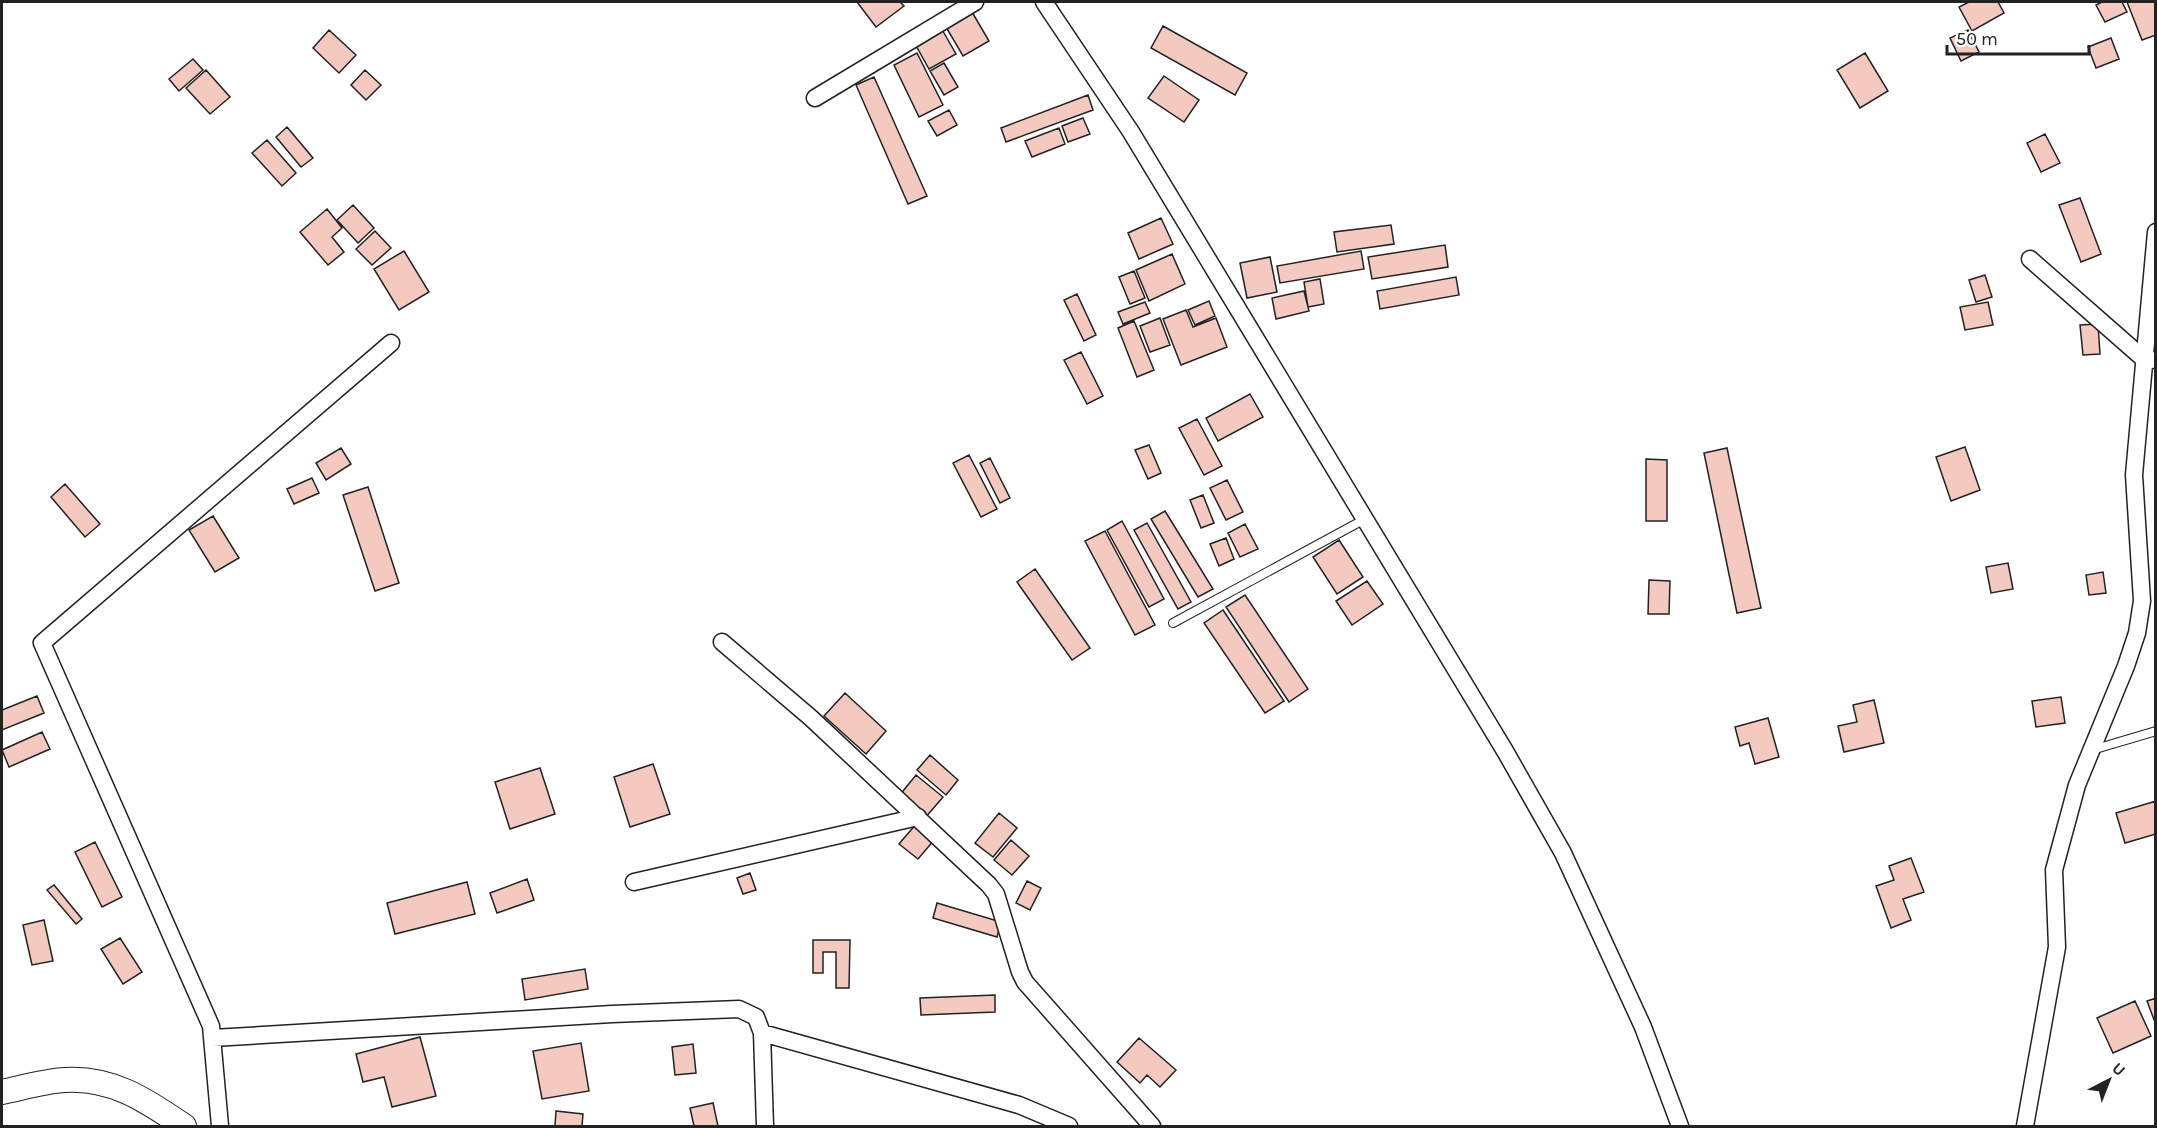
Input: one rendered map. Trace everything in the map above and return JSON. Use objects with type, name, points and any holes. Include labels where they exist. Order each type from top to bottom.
[{"type":"street","points":[[815,98],[975,2]]},
{"type":"street","points":[[1044,2],[1131,132],[1505,751],[1563,853],[1643,1027],[1680,1126]]},
{"type":"street","points":[[2025,1126],[2057,948],[2054,870],[2077,785],[2126,666],[2137,633],[2142,601],[2134,476],[2150,360],[2156,232]]},
{"type":"street","points":[[2030,259],[2150,360]]},
{"type":"street","points":[[220,1126],[212,1026],[42,644],[391,343]]},
{"type":"street","points":[[722,642],[811,718],[979,874],[996,894],[1025,982],[1152,1126]]},
{"type":"street","points":[[634,882],[918,817]]},
{"type":"street","points":[[213,1038],[612,1014],[739,1009],[756,1017],[762,1033],[765,1126]]},
{"type":"street","points":[[762,1033],[1019,1105],[1069,1126]]},
{"type":"street","points":[[2,1092],[66,1080],[104,1083],[144,1098],[184,1126]]},
{"type":"lane","points":[[1173,623],[1365,519]]},
{"type":"lane","points":[[2091,750],[2156,731]]},
{"type":"building","points":[[857,2],[900,2],[904,6],[876,27]]},
{"type":"building","points":[[1969,2],[1998,2],[2004,13],[1972,31],[1959,7]]},
{"type":"building","points":[[2102,2],[2122,2],[2127,12],[2105,22],[2096,5]]},
{"type":"building","points":[[2127,2],[2156,2],[2156,35],[2142,40]]},
{"type":"building","points":[[972,12],[989,41],[963,56],[946,27]]},
{"type":"building","points":[[940,26],[956,54],[929,69],[914,42]]},
{"type":"building","points":[[1163,26],[1247,73],[1235,95],[1151,48]]},
{"type":"building","points":[[329,30],[356,55],[339,73],[313,48]]},
{"type":"building","points":[[1968,30],[1979,52],[1961,61],[1950,38]]},
{"type":"building","points":[[2111,38],[2119,59],[2096,68],[2088,47]]},
{"type":"building","points":[[917,53],[943,105],[919,117],[894,65]]},
{"type":"building","points":[[1865,53],[1888,91],[1860,108],[1837,70]]},
{"type":"building","points":[[193,59],[203,70],[179,91],[169,79]]},
{"type":"building","points":[[944,63],[958,87],[944,95],[930,71]]},
{"type":"building","points":[[206,70],[230,97],[210,114],[186,88]]},
{"type":"building","points":[[365,70],[381,85],[366,100],[351,85]]},
{"type":"building","points":[[1164,76],[1199,100],[1184,122],[1148,98]]},
{"type":"building","points":[[874,77],[927,196],[908,204],[856,85]]},
{"type":"building","points":[[1088,95],[1093,110],[1006,142],[1001,128]]},
{"type":"building","points":[[949,110],[957,125],[937,136],[928,121]]},
{"type":"building","points":[[1083,118],[1090,134],[1068,142],[1062,126]]},
{"type":"building","points":[[287,127],[313,158],[301,167],[276,137]]},
{"type":"building","points":[[1059,128],[1065,144],[1032,157],[1025,141]]},
{"type":"building","points":[[2045,134],[2060,163],[2041,172],[2027,143]]},
{"type":"building","points":[[267,140],[296,173],[282,186],[252,153]]},
{"type":"building","points":[[2080,198],[2101,254],[2081,262],[2059,205]]},
{"type":"building","points":[[353,205],[374,228],[358,243],[337,220]]},
{"type":"building","points":[[327,209],[342,228],[332,237],[344,252],[328,265],[300,232]]},
{"type":"building","points":[[1161,218],[1173,244],[1139,259],[1128,233]]},
{"type":"building","points":[[1391,225],[1394,244],[1337,252],[1334,232]]},
{"type":"building","points":[[375,231],[391,248],[372,265],[356,249]]},
{"type":"building","points":[[1445,245],[1448,267],[1372,279],[1368,257]]},
{"type":"building","points":[[404,251],[429,292],[399,310],[374,269]]},
{"type":"building","points":[[1361,251],[1364,269],[1280,283],[1277,266]]},
{"type":"building","points":[[1172,254],[1185,284],[1149,301],[1136,270]]},
{"type":"building","points":[[1270,257],[1277,292],[1247,298],[1240,263]]},
{"type":"building","points":[[1134,271],[1145,298],[1130,304],[1119,277]]},
{"type":"building","points":[[1985,275],[1992,297],[1976,302],[1969,280]]},
{"type":"building","points":[[1456,277],[1459,295],[1380,309],[1377,291]]},
{"type":"building","points":[[1320,279],[1324,304],[1308,307],[1304,282]]},
{"type":"building","points":[[1304,291],[1309,311],[1276,319],[1272,298]]},
{"type":"building","points":[[1077,294],[1096,335],[1084,341],[1064,300]]},
{"type":"building","points":[[1209,301],[1215,316],[1195,325],[1188,310]]},
{"type":"building","points":[[1145,302],[1150,313],[1123,324],[1118,312]]},
{"type":"building","points":[[1988,302],[1993,325],[1965,330],[1960,307]]},
{"type":"building","points":[[1186,310],[1193,327],[1216,318],[1227,347],[1181,365],[1163,319]]},
{"type":"building","points":[[1160,318],[1170,345],[1150,352],[1140,326]]},
{"type":"building","points":[[1134,321],[1154,370],[1137,377],[1118,328]]},
{"type":"building","points":[[2098,324],[2100,354],[2083,355],[2080,325]]},
{"type":"building","points":[[1081,352],[1103,396],[1087,404],[1064,360]]},
{"type":"building","points":[[1250,394],[1263,417],[1218,441],[1206,418]]},
{"type":"building","points":[[1197,419],[1222,466],[1204,475],[1179,428]]},
{"type":"building","points":[[1149,445],[1161,473],[1148,479],[1135,450]]},
{"type":"building","points":[[1965,447],[1980,490],[1951,501],[1936,457]]},
{"type":"building","points":[[341,448],[351,464],[326,480],[316,463]]},
{"type":"building","points":[[1727,448],[1761,608],[1737,613],[1704,453]]},
{"type":"building","points":[[969,455],[997,509],[981,517],[953,463]]},
{"type":"building","points":[[990,458],[1010,498],[1000,503],[980,463]]},
{"type":"building","points":[[1646,459],[1667,460],[1667,521],[1646,521]]},
{"type":"building","points":[[312,478],[319,493],[294,504],[287,489]]},
{"type":"building","points":[[1227,480],[1243,512],[1226,520],[1210,488]]},
{"type":"building","points":[[65,484],[100,524],[85,537],[51,497]]},
{"type":"building","points":[[368,487],[399,583],[375,591],[343,495]]},
{"type":"building","points":[[1203,495],[1214,523],[1201,528],[1190,500]]},
{"type":"building","points":[[1165,511],[1213,589],[1198,597],[1151,519]]},
{"type":"building","points":[[213,516],[239,558],[215,572],[189,530]]},
{"type":"building","points":[[1122,521],[1164,599],[1149,607],[1107,530]]},
{"type":"building","points":[[1147,523],[1191,602],[1178,609],[1134,530]]},
{"type":"building","points":[[1245,524],[1258,549],[1240,557],[1228,533]]},
{"type":"building","points":[[1105,531],[1155,625],[1135,635],[1085,541]]},
{"type":"building","points":[[1226,538],[1234,559],[1219,566],[1210,544]]},
{"type":"building","points":[[1339,540],[1363,577],[1337,594],[1313,557]]},
{"type":"building","points":[[2008,563],[2013,589],[1991,593],[1986,567]]},
{"type":"building","points":[[1035,569],[1090,648],[1072,660],[1017,582]]},
{"type":"building","points":[[2103,572],[2106,593],[2089,595],[2086,575]]},
{"type":"building","points":[[1649,580],[1670,581],[1669,614],[1648,614]]},
{"type":"building","points":[[1367,581],[1383,604],[1352,625],[1336,601]]},
{"type":"building","points":[[1245,595],[1308,689],[1289,702],[1226,607]]},
{"type":"building","points":[[1223,610],[1284,701],[1265,713],[1204,623]]},
{"type":"building","points":[[845,693],[886,731],[866,754],[824,716]]},
{"type":"building","points":[[37,696],[44,713],[2,730],[2,710]]},
{"type":"building","points":[[2061,697],[2065,723],[2036,727],[2032,701]]},
{"type":"building","points":[[1874,700],[1884,743],[1844,752],[1838,726],[1857,722],[1853,705]]},
{"type":"building","points":[[1768,718],[1779,757],[1755,764],[1749,743],[1740,746],[1735,727]]},
{"type":"building","points":[[42,732],[50,749],[9,767],[2,750]]},
{"type":"building","points":[[930,755],[958,780],[946,795],[917,770]]},
{"type":"building","points":[[653,764],[670,814],[630,827],[614,777]]},
{"type":"building","points":[[540,768],[555,814],[510,829],[495,782]]},
{"type":"building","points":[[916,775],[943,797],[925,818],[899,796]]},
{"type":"building","points":[[2156,801],[2156,834],[2125,843],[2116,813]]},
{"type":"building","points":[[999,813],[1017,828],[993,857],[975,843]]},
{"type":"building","points":[[917,823],[935,839],[918,859],[899,844]]},
{"type":"building","points":[[1011,840],[1029,856],[1012,875],[994,860]]},
{"type":"building","points":[[95,842],[122,897],[102,907],[75,852]]},
{"type":"building","points":[[1911,858],[1924,892],[1903,899],[1911,920],[1891,928],[1876,886],[1894,880],[1889,866]]},
{"type":"building","points":[[750,873],[756,890],[743,894],[737,878]]},
{"type":"building","points":[[527,879],[534,900],[497,913],[490,893]]},
{"type":"building","points":[[1027,881],[1041,888],[1030,910],[1016,903]]},
{"type":"building","points":[[467,882],[475,914],[395,934],[387,903]]},
{"type":"building","points":[[54,885],[82,919],[76,924],[47,890]]},
{"type":"building","points":[[937,903],[1001,922],[997,937],[933,918]]},
{"type":"building","points":[[44,920],[53,961],[32,965],[23,925]]},
{"type":"building","points":[[120,938],[142,972],[123,984],[101,949]]},
{"type":"building","points":[[813,940],[850,940],[849,988],[836,988],[836,952],[823,952],[823,973],[813,973]]},
{"type":"building","points":[[585,969],[588,989],[525,1000],[522,979]]},
{"type":"building","points":[[995,995],[995,1012],[921,1015],[920,998]]},
{"type":"building","points":[[2156,998],[2156,1025],[2147,1001]]},
{"type":"building","points":[[2135,1001],[2151,1036],[2113,1053],[2097,1018]]},
{"type":"building","points":[[420,1037],[436,1096],[392,1107],[384,1077],[363,1082],[356,1054]]},
{"type":"building","points":[[1139,1038],[1176,1070],[1160,1087],[1147,1075],[1140,1083],[1117,1062]]},
{"type":"building","points":[[581,1043],[589,1091],[542,1099],[533,1051]]},
{"type":"building","points":[[693,1044],[696,1073],[675,1075],[672,1047]]},
{"type":"building","points":[[713,1103],[718,1126],[694,1126],[690,1108]]},
{"type":"building","points":[[556,1111],[583,1114],[582,1126],[555,1126]]}]
